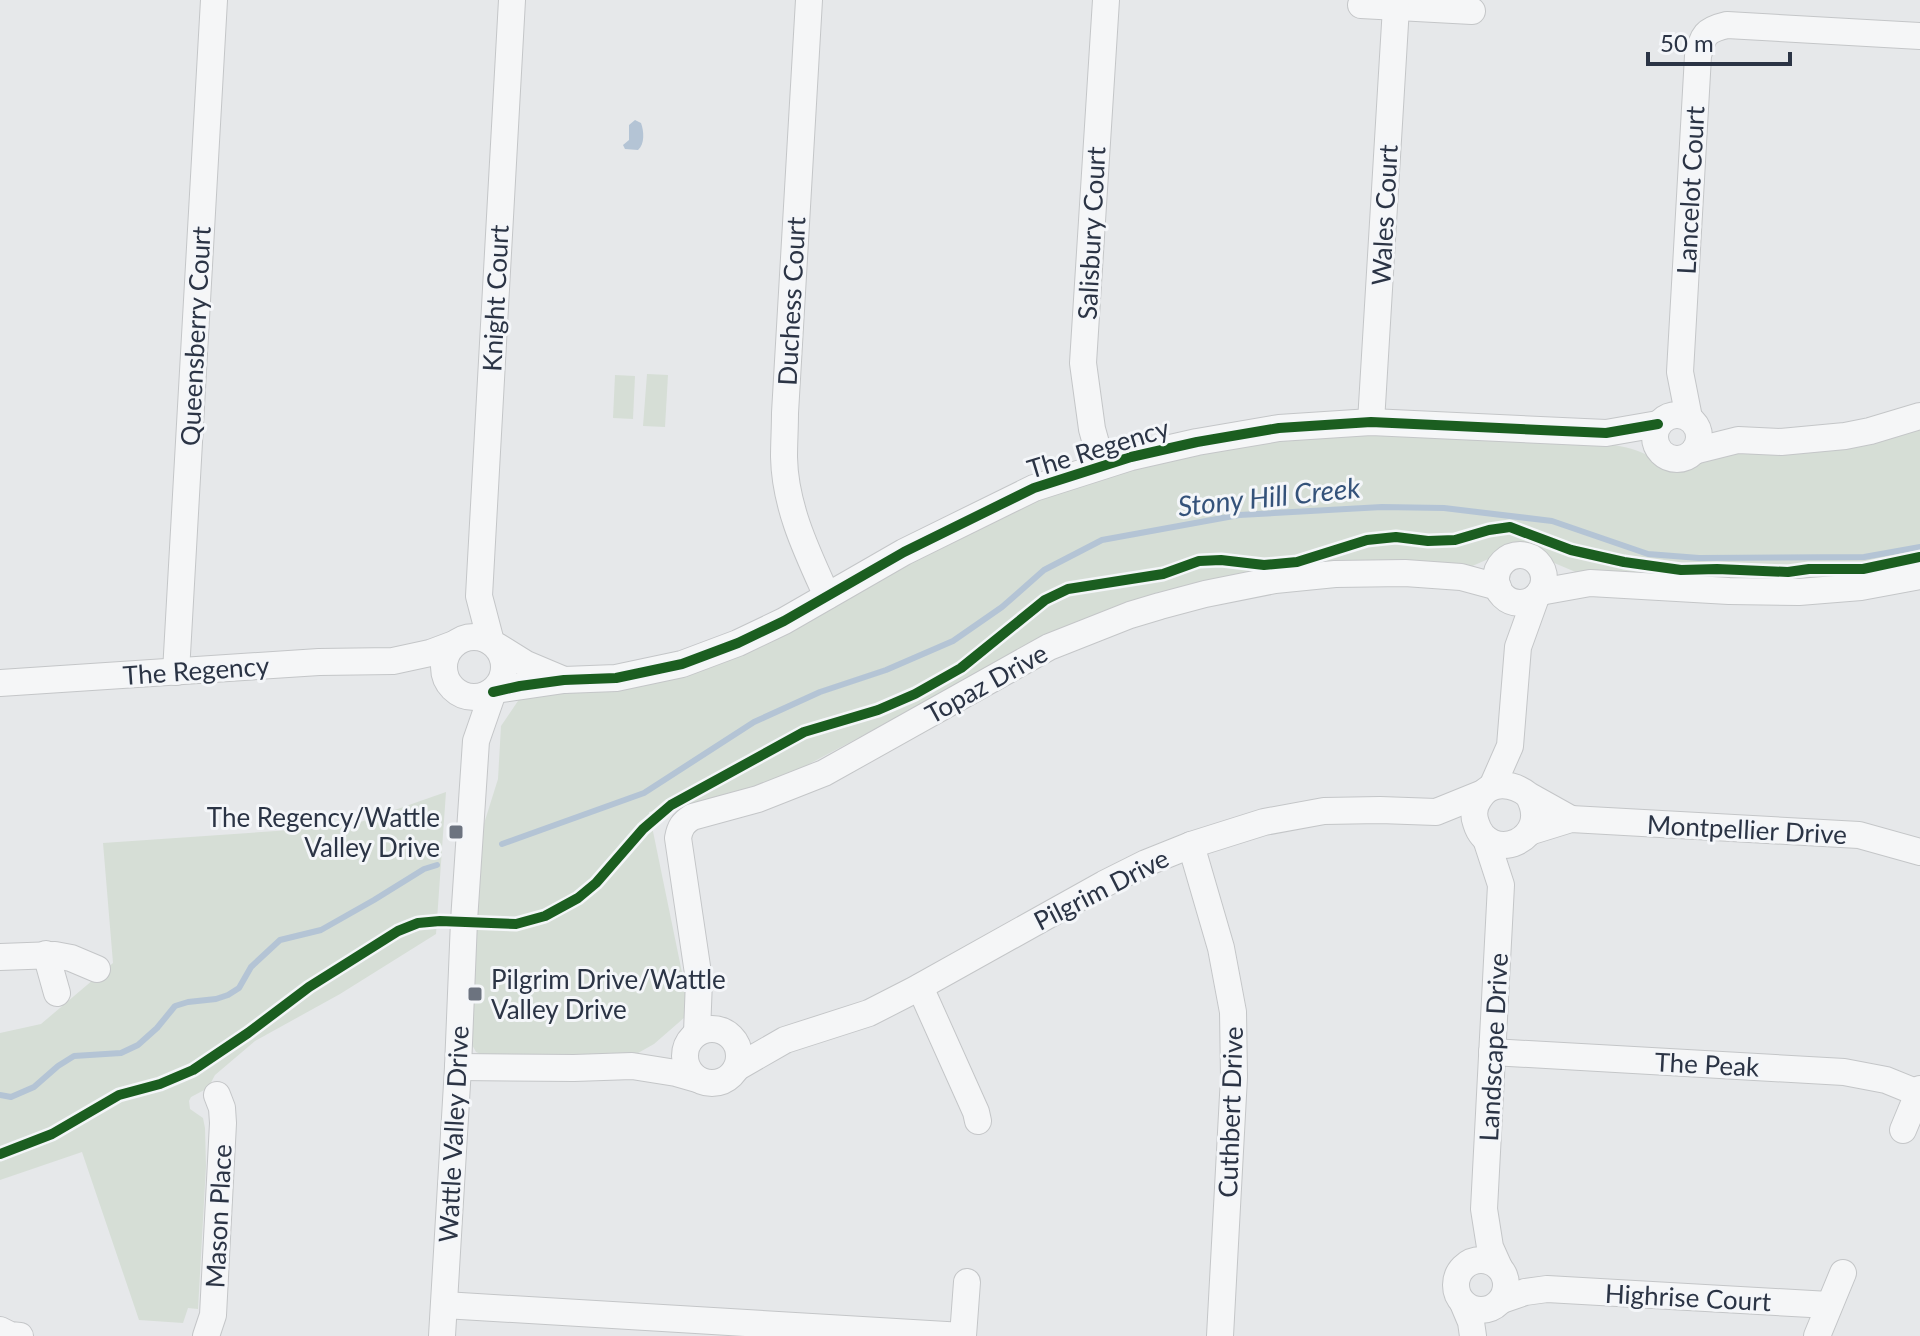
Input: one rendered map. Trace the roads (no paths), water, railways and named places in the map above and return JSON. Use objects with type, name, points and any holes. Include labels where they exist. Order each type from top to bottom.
[{"type":"street","name":"Queensberry Court","points":[[176,672],[214,0]]},
{"type":"street","name":"Knight Court","points":[[494,644],[479,596],[512,0]]},
{"type":"street","name":"Duchess Court","points":[[809,0],[784,460],[789,497],[800,533],[827,596]]},
{"type":"street","name":"Salisbury Court","points":[[1102,465],[1092,429],[1083,363],[1106,0]]},
{"type":"street","points":[[1361,5],[1472,11]]},
{"type":"street","name":"Wales Court","points":[[1371,422],[1396,7]]},
{"type":"street","name":"Lancelot Court","points":[[1677,421],[1698,56],[1702,39],[1706,33],[1727,25],[1920,36]]},
{"type":"street","points":[[1738,440],[1673,459],[1660,451],[1655,431],[1677,421],[1738,440],[1781,442],[1845,436],[1920,416]]},
{"type":"street","name":"The Regency","points":[[494,691],[564,680],[616,678],[682,664],[738,643],[784,621],[904,552],[1034,488],[1102,465],[1197,442],[1279,428],[1371,422],[1606,433],[1677,421]]},
{"type":"street","points":[[1677,421],[1699,438],[1694,451]]},
{"type":"street","name":"The Regency","points":[[1606,433],[1660,451]]},
{"type":"street","points":[[1518,647],[1501,581],[1517,556],[1524,556],[1590,583]]},
{"type":"street","points":[[1510,746],[1487,790],[1478,800],[1474,817],[1483,836],[1501,845],[1518,842],[1527,835],[1533,823],[1533,804],[1525,793],[1510,746],[1518,647],[1543,585],[1544,577],[1537,563]]},
{"type":"street","name":"Topaz Drive","points":[[710,1038],[678,848],[679,828],[692,817],[758,799],[824,773],[1049,647],[1160,606],[1275,580],[1335,574],[1405,573],[1501,581]]},
{"type":"street","points":[[1501,581],[1515,602],[1522,603],[1538,595],[1590,583],[1799,592],[1861,587],[1920,576]]},
{"type":"street","name":"Knight Court","points":[[456,643],[479,596]]},
{"type":"street","points":[[475,637],[494,644],[502,654],[504,674],[494,691],[474,698],[452,688],[445,678],[445,660],[456,643],[475,637]]},
{"type":"street","name":"The Regency","points":[[0,683],[319,662],[393,661],[430,653],[456,643]]},
{"type":"street","name":"The Regency","points":[[494,644],[526,664],[564,680]]},
{"type":"street","name":"The Regency","points":[[393,661],[452,688]]},
{"type":"street","name":"Wattle Valley Drive","points":[[452,688],[468,717],[476,741]]},
{"type":"street","name":"Wattle Valley Drive","points":[[442,1336],[476,741],[494,691]]},
{"type":"street","points":[[1487,790],[1502,784],[1512,785],[1525,793]]},
{"type":"street","name":"Pilgrim Drive","points":[[1436,812],[1487,790]]},
{"type":"street","name":"Montpellier Drive","points":[[1525,793],[1571,819]]},
{"type":"street","name":"Pilgrim Drive","points":[[738,1067],[785,1040],[869,1013],[1146,863],[1264,822],[1324,811],[1436,812],[1483,836]]},
{"type":"street","name":"Montpellier Drive","points":[[1527,835],[1571,819],[1859,835],[1920,852]]},
{"type":"street","name":"Landscape Drive","points":[[1501,885],[1527,835]]},
{"type":"street","name":"Landscape Drive","points":[[1483,836],[1501,885],[1484,1209],[1500,1287]]},
{"type":"street","name":"Cuthbert Drive","points":[[1191,845],[1221,948],[1233,1012],[1234,1077],[1220,1336]]},
{"type":"street","points":[[0,957],[46,954],[71,958],[97,969]]},
{"type":"street","points":[[46,954],[57,993]]},
{"type":"street","points":[[920,987],[978,1121]]},
{"type":"street","points":[[710,1038],[739,1049],[738,1067],[734,1074],[720,1083],[704,1083],[690,1073],[686,1065],[684,1056],[710,1038]]},
{"type":"street","name":"Pilgrim Drive","points":[[632,1066],[710,1038],[785,1040]]},
{"type":"street","name":"The Peak","points":[[1492,1052],[1844,1072],[1886,1080],[1919,1091],[1903,1130]]},
{"type":"street","name":"Pilgrim Drive","points":[[458,1067],[632,1066],[670,1071],[697,1079]]},
{"type":"street","name":"Mason Place","points":[[206,1336],[213,1315],[222,1138],[222,1108],[217,1095]]},
{"type":"street","name":"Landscape Drive","points":[[1463,1303],[1458,1296],[1456,1279],[1466,1265],[1484,1209]]},
{"type":"street","points":[[1466,1265],[1479,1259],[1494,1263],[1500,1287],[1482,1336]]},
{"type":"street","points":[[1817,1336],[1843,1273]]},
{"type":"street","points":[[444,1305],[963,1336],[967,1282]]},
{"type":"street","points":[[1463,1303],[1469,1308],[1483,1311],[1500,1287]]},
{"type":"street","name":"Highrise Court","points":[[1500,1287],[1829,1305]]},
{"type":"street","points":[[1463,1303],[1473,1336]]},
{"type":"street","points":[[0,1330],[20,1336]]},
{"type":"water","points":[[635,120],[642,126],[642,144],[638,150],[625,149],[623,145],[629,140],[629,125]]},
{"type":"waterway","name":"Stony Hill Creek","points":[[502,844],[644,793],[754,722],[820,692],[886,670],[953,641],[1002,607],[1044,570],[1102,540],[1239,515],[1382,507],[1444,508],[1552,521],[1648,554],[1699,558],[1864,557],[1920,547]]},
{"type":"waterway","name":"Stony Hill Creek","points":[[0,1095],[11,1097],[34,1087],[74,1056],[121,1053],[138,1045],[175,1006],[216,999],[239,988],[251,967],[280,940],[321,930],[424,869],[437,865]]},
{"type":"place","name":"The Regency/Wattle Valley Drive","points":[[456,832]]},
{"type":"place","name":"Pilgrim Drive/Wattle Valley Drive","points":[[475,994]]}]
